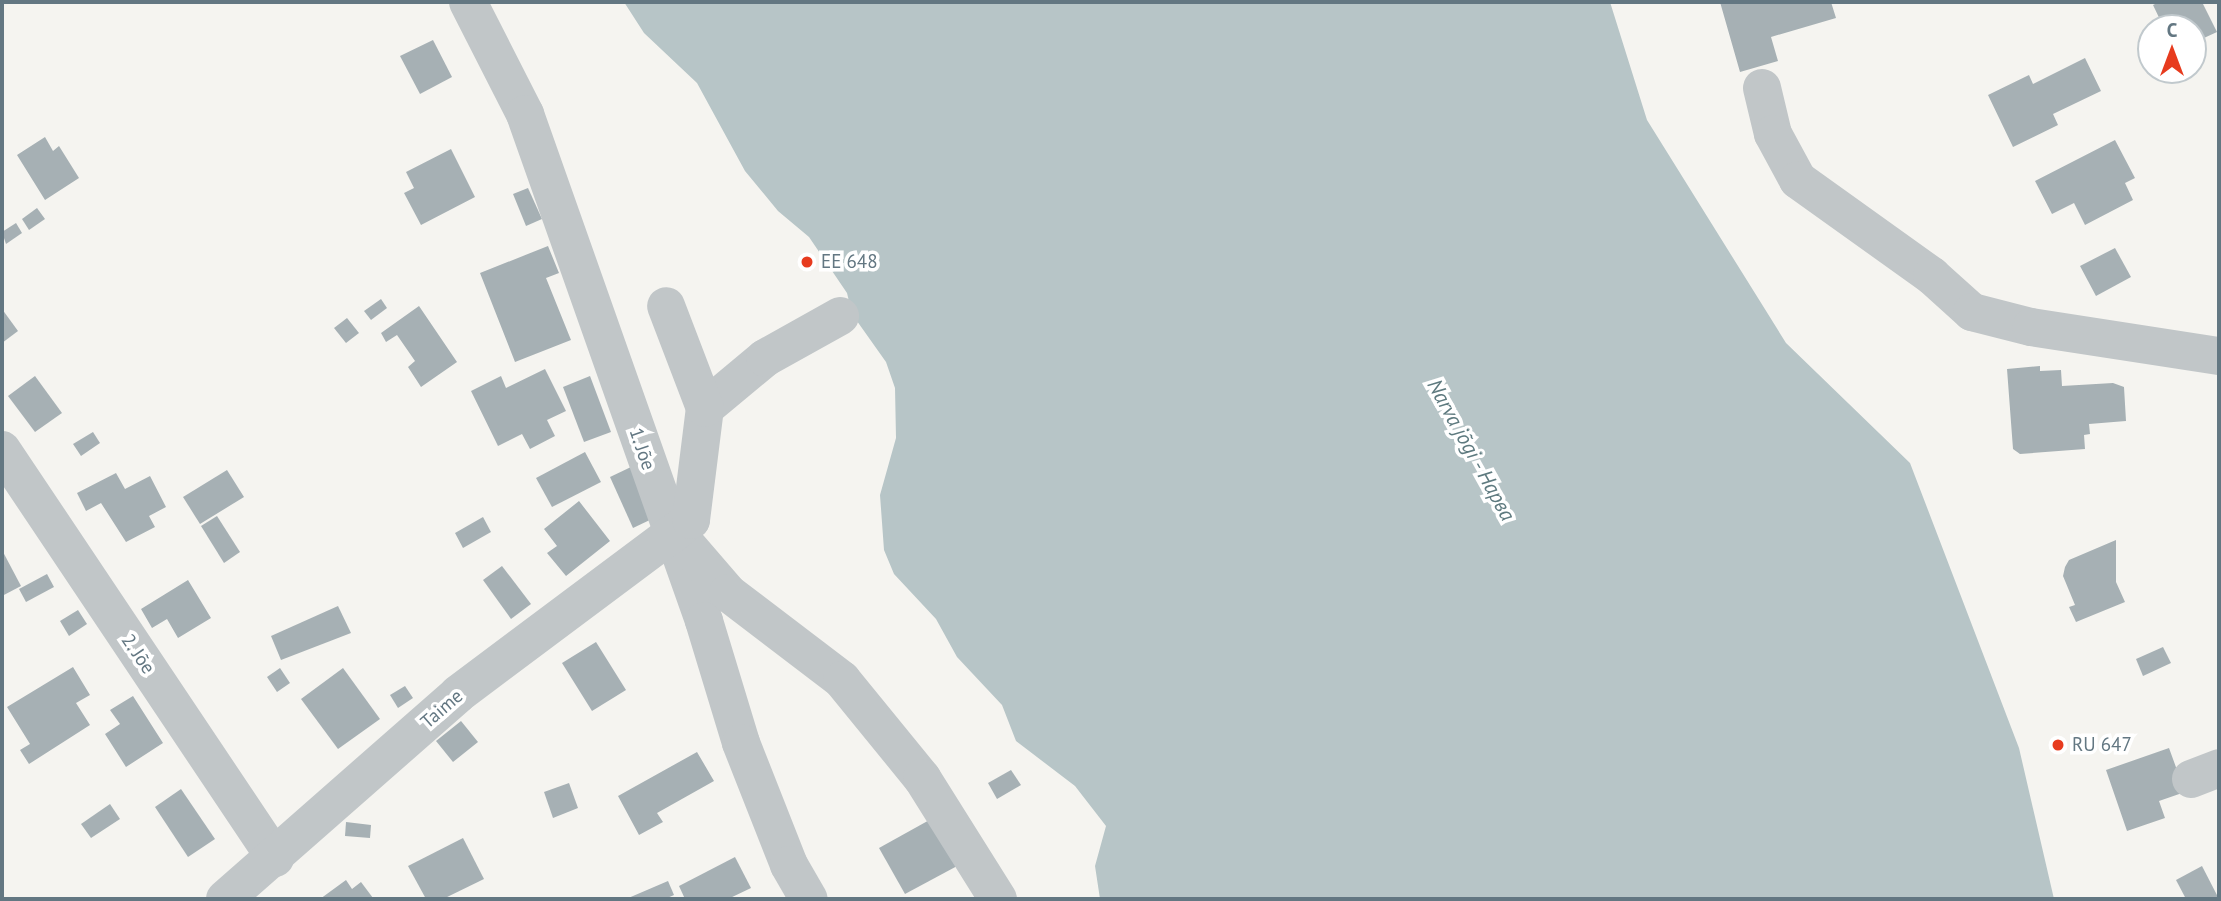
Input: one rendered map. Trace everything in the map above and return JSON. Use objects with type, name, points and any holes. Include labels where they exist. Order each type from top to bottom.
[{"type":"street","name":"1. Jõe","points":[[468,2],[525,114],[704,621],[741,743],[789,866],[808,899]]},
{"type":"street","points":[[1762,88],[1773,134],[1798,180],[1932,276],[1972,312],[2031,327],[2219,356]]},
{"type":"street","points":[[666,306],[705,408],[765,358],[840,316]]},
{"type":"street","name":"Taime","points":[[225,899],[275,858],[458,694],[691,520],[705,435],[705,408]]},
{"type":"street","name":"2. Jõe","points":[[2,450],[275,858]]},
{"type":"street","points":[[671,533],[695,551],[728,593],[842,680],[922,778],[998,899]]},
{"type":"water","name":"Narva jõgi - Нарва","points":[[624,2],[1610,2],[1647,120],[1786,343],[1910,463],[2019,748],[2054,899],[1100,899],[1095,866],[1106,826],[1075,786],[1016,741],[1002,705],[957,657],[936,619],[894,574],[884,550],[880,495],[896,438],[895,388],[886,362],[852,314],[847,293],[809,237],[778,211],[745,171],[697,83],[644,33]]},
{"type":"building","points":[[1720,2],[1831,2],[1836,18],[1771,37],[1778,61],[1740,72]]},
{"type":"building","points":[[2159,2],[2202,2],[2217,32],[2207,37],[2207,14],[2157,14],[2153,5]]},
{"type":"building","points":[[433,40],[452,77],[420,94],[400,56]]},
{"type":"building","points":[[2085,58],[2101,91],[2053,114],[2058,125],[2013,147],[1988,95],[2029,75],[2033,84]]},
{"type":"building","points":[[45,137],[53,151],[59,146],[79,178],[45,200],[17,155]]},
{"type":"building","points":[[2115,140],[2135,178],[2125,183],[2133,200],[2085,225],[2074,203],[2052,214],[2035,181]]},
{"type":"building","points":[[451,149],[475,197],[421,225],[404,193],[414,188],[406,172]]},
{"type":"building","points":[[528,188],[542,219],[526,226],[513,194]]},
{"type":"building","points":[[37,208],[45,219],[29,230],[22,219]]},
{"type":"building","points":[[16,223],[22,233],[6,244],[2,232]]},
{"type":"building","points":[[548,246],[559,273],[546,278],[571,340],[515,362],[480,273]]},
{"type":"building","points":[[2115,248],[2131,277],[2096,296],[2080,266]]},
{"type":"building","points":[[381,299],[387,308],[371,320],[364,311]]},
{"type":"building","points":[[419,306],[457,362],[421,387],[408,367],[415,361],[397,335],[386,342],[381,333]]},
{"type":"building","points":[[2,309],[18,331],[2,343]]},
{"type":"building","points":[[347,318],[359,333],[346,343],[334,328]]},
{"type":"building","points":[[2040,366],[2040,371],[2061,370],[2062,386],[2113,383],[2124,387],[2126,421],[2089,424],[2090,434],[2084,435],[2085,449],[2020,454],[2013,449],[2007,369]]},
{"type":"building","points":[[545,369],[566,411],[547,420],[555,436],[530,449],[522,434],[498,446],[471,391],[501,376],[506,388]]},
{"type":"building","points":[[35,376],[62,413],[35,432],[8,396]]},
{"type":"building","points":[[590,376],[611,432],[584,442],[563,387]]},
{"type":"building","points":[[93,432],[100,443],[81,456],[73,444]]},
{"type":"building","points":[[585,452],[601,482],[552,507],[536,478]]},
{"type":"building","points":[[631,467],[654,518],[633,528],[610,477]]},
{"type":"building","points":[[227,470],[244,497],[200,524],[183,497]]},
{"type":"building","points":[[116,473],[125,489],[150,476],[166,507],[149,516],[155,527],[126,542],[101,503],[86,511],[77,493]]},
{"type":"building","points":[[579,501],[610,541],[566,576],[547,553],[557,546],[544,529]]},
{"type":"building","points":[[217,516],[240,552],[224,563],[201,526]]},
{"type":"building","points":[[483,517],[491,532],[463,548],[455,533]]},
{"type":"building","points":[[2116,540],[2116,582],[2125,602],[2076,622],[2069,607],[2075,605],[2063,576],[2065,567],[2069,560]]},
{"type":"building","points":[[2,550],[21,586],[2,596]]},
{"type":"building","points":[[502,566],[531,604],[511,619],[483,580]]},
{"type":"building","points":[[47,574],[54,587],[26,602],[19,589]]},
{"type":"building","points":[[188,580],[211,618],[178,638],[167,619],[152,628],[141,609]]},
{"type":"building","points":[[338,606],[351,633],[281,660],[271,636]]},
{"type":"building","points":[[78,610],[87,624],[69,636],[60,621]]},
{"type":"building","points":[[596,642],[626,690],[592,711],[562,663]]},
{"type":"building","points":[[2163,647],[2171,663],[2143,676],[2136,659]]},
{"type":"building","points":[[73,667],[90,695],[76,703],[90,725],[29,764],[20,750],[30,744],[7,707]]},
{"type":"building","points":[[280,668],[290,683],[277,692],[267,677]]},
{"type":"building","points":[[343,668],[380,719],[338,749],[301,699]]},
{"type":"building","points":[[405,686],[413,698],[398,708],[390,695]]},
{"type":"building","points":[[133,696],[163,743],[126,767],[105,734],[120,724],[110,710]]},
{"type":"building","points":[[461,721],[478,742],[453,762],[436,741]]},
{"type":"building","points":[[2169,748],[2185,792],[2159,801],[2165,818],[2127,831],[2106,770]]},
{"type":"building","points":[[697,752],[714,781],[657,813],[663,822],[639,835],[618,796]]},
{"type":"building","points":[[1011,770],[1021,785],[997,799],[988,783]]},
{"type":"building","points":[[569,783],[578,808],[553,818],[544,792]]},
{"type":"building","points":[[181,789],[215,839],[188,857],[155,807]]},
{"type":"building","points":[[110,804],[120,819],[91,838],[81,824]]},
{"type":"building","points":[[933,818],[959,865],[905,894],[879,848]]},
{"type":"building","points":[[346,822],[371,825],[370,838],[345,836]]},
{"type":"building","points":[[463,838],[484,879],[443,899],[426,899],[408,866]]},
{"type":"building","points":[[735,857],[751,888],[728,899],[685,899],[679,886]]},
{"type":"building","points":[[2202,866],[2219,899],[2186,899],[2176,880]]},
{"type":"building","points":[[346,880],[352,889],[361,882],[373,898],[320,899]]},
{"type":"building","points":[[668,881],[674,895],[665,899],[626,899]]},
{"type":"place","name":"EE 648","points":[[807,262]]},
{"type":"place","name":"RU 647","points":[[2058,745]]}]
